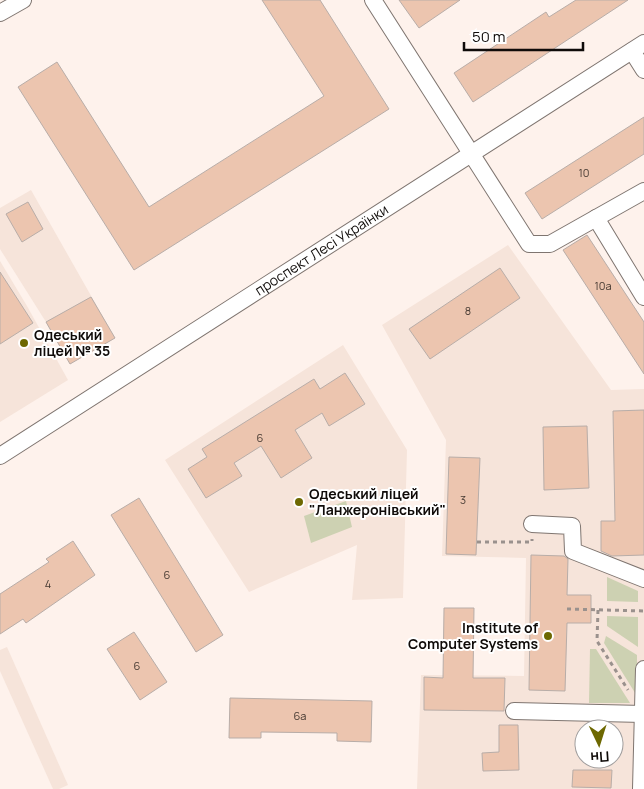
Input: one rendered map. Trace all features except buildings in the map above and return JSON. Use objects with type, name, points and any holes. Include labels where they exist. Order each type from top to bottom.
[{"type":"street","points":[[0,13],[23,0]]},
{"type":"street","points":[[373,0],[529,244],[550,244],[644,191]]},
{"type":"street","points":[[638,47],[644,70]]},
{"type":"street","name":"проспект Лесі Українки","points":[[0,456],[638,47]]},
{"type":"street","points":[[596,218],[644,297]]},
{"type":"street","points":[[532,524],[572,526],[573,551],[644,579]]},
{"type":"street","points":[[641,789],[644,669]]},
{"type":"street","points":[[514,711],[643,714]]},
{"type":"path","points":[[477,542],[532,542],[532,524]]},
{"type":"path","points":[[567,609],[644,611]]},
{"type":"path","points":[[598,610],[597,641],[643,714]]},
{"type":"shaded area","points":[[31,190],[115,338],[70,364],[0,249],[0,208]]},
{"type":"shaded area","points":[[508,245],[611,390],[644,389],[644,789],[417,789],[421,675],[524,676],[526,558],[442,556],[446,440],[382,325]]},
{"type":"shaded area","name":"Одеський ліцей № 35","points":[[0,261],[68,380],[0,422]]},
{"type":"shaded area","name":"Одеський ліцей \"Ланжеронівський\"","points":[[343,345],[407,450],[403,598],[352,600],[357,545],[249,592],[165,460]]},
{"type":"shaded area","points":[[7,647],[68,785],[59,789],[53,789],[0,671],[0,650]]},
{"type":"green space","points":[[346,501],[352,527],[311,543],[304,516]]},
{"type":"green space","points":[[607,577],[638,591],[638,602],[607,601]]},
{"type":"green space","points":[[607,616],[638,617],[638,647],[607,626]]},
{"type":"green space","points":[[606,636],[637,655],[637,696],[604,643]]},
{"type":"green space","points":[[590,649],[596,649],[630,703],[589,703]]},
{"type":"place","name":"Одеський ліцей № 35","points":[[24,343]]},
{"type":"place","name":"Одеський ліцей \"Ланжеронівський\"","points":[[299,502]]},
{"type":"place","name":"Institute of Computer Systems","points":[[548,636]]}]
